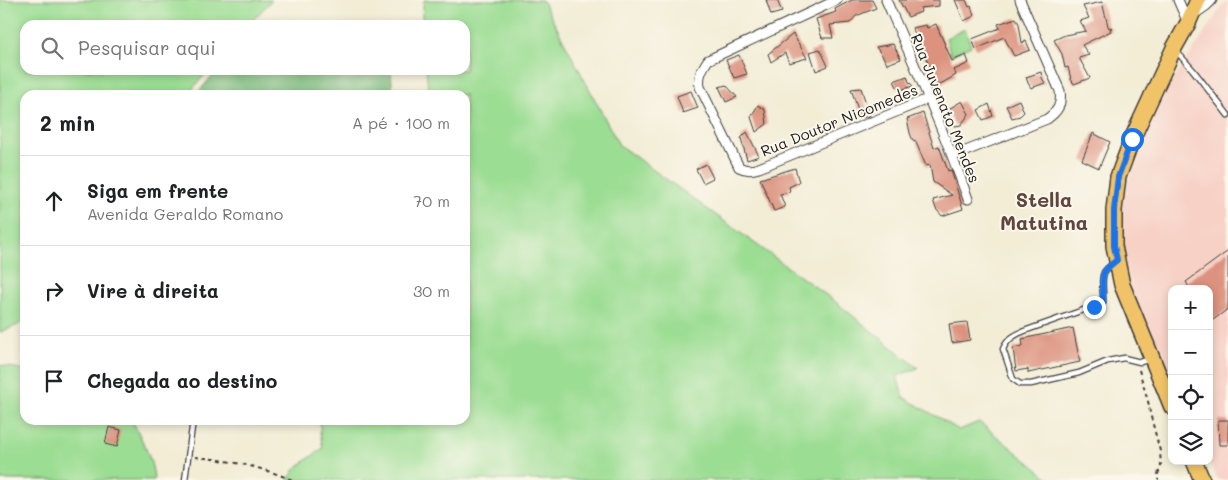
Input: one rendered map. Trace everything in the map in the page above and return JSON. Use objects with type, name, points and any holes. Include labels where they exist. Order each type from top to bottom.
[{"type":"main road","points":[[1168,397],[1122,285],[1114,246],[1114,210],[1118,177],[1132,139],[1198,0]]},
{"type":"main road","points":[[1196,465],[1202,480]]},
{"type":"street","name":"Rua Doutor Nicomedes","points":[[837,0],[708,60],[701,70],[700,87],[740,168],[744,170],[760,168],[930,98]]},
{"type":"street","name":"Rua Juvenato Mendes","points":[[886,0],[930,98],[968,199]]},
{"type":"street","points":[[953,156],[1047,119],[1054,114],[1060,105],[1060,92],[1020,0]]},
{"type":"street","points":[[1178,0],[1189,20],[1212,0]]},
{"type":"lane","points":[[1174,48],[1228,115]]},
{"type":"lane","points":[[1117,260],[1104,272],[1102,280],[1103,303],[1022,332],[1006,342],[1002,349],[1013,379],[1020,384],[1031,384],[1079,373],[1116,359],[1124,358],[1140,362],[1152,359]]},
{"type":"lane","points":[[185,480],[192,425]]},
{"type":"path","points":[[1136,361],[1160,452],[1161,466],[1158,480]]},
{"type":"path","points":[[188,456],[234,462],[292,480]]},
{"type":"shaded area","points":[[1228,0],[1228,480],[1218,480],[1211,465],[1213,465],[1213,285],[1168,285],[1168,373],[1132,297],[1122,254],[1120,201],[1164,95],[1222,6]]},
{"type":"green space","points":[[0,0],[272,0],[253,20],[20,20],[20,75],[205,75],[191,90],[20,90],[20,323],[0,332]]},
{"type":"green space","points":[[424,0],[542,0],[619,145],[833,300],[918,368],[897,376],[903,397],[959,430],[979,422],[1051,480],[288,480],[296,468],[323,448],[320,425],[470,425],[470,90],[428,90],[427,75],[470,75],[470,20],[422,20]]},
{"type":"green space","points":[[965,29],[971,46],[951,55],[946,38]]},
{"type":"green space","points":[[213,75],[391,75],[393,90],[200,90]]},
{"type":"green space","points":[[0,365],[20,369],[20,425],[134,425],[149,456],[154,480],[0,480]]},
{"type":"building","points":[[766,0],[777,0],[782,12],[771,15]]},
{"type":"building","points":[[852,0],[872,0],[876,8],[856,16],[850,23],[830,25],[833,38],[822,38],[816,19],[836,12],[835,9]]},
{"type":"building","points":[[899,0],[939,0],[939,6],[920,8],[921,12],[908,17]]},
{"type":"building","points":[[955,0],[966,0],[969,7],[971,6],[974,16],[964,21]]},
{"type":"building","points":[[1102,2],[1108,26],[1112,28],[1110,29],[1111,31],[1082,45],[1089,55],[1079,58],[1090,78],[1074,84],[1068,67],[1065,68],[1062,54],[1054,40],[1065,35],[1086,31],[1080,21],[1089,18],[1083,6]]},
{"type":"building","points":[[1016,18],[1019,24],[1022,43],[1026,41],[1030,50],[1014,56],[1004,37],[976,49],[972,39],[1000,28],[998,24]]},
{"type":"building","points":[[936,24],[952,61],[966,55],[969,63],[954,70],[956,75],[936,85],[927,68],[930,68],[912,28],[926,25],[927,28]]},
{"type":"building","points":[[793,34],[807,58],[789,63],[785,53],[771,62],[768,54]]},
{"type":"building","points":[[893,44],[901,59],[887,64],[876,47]]},
{"type":"building","points":[[820,49],[828,66],[816,71],[810,52]]},
{"type":"building","points":[[739,55],[747,74],[734,78],[726,60]]},
{"type":"building","points":[[1041,72],[1045,83],[1031,88],[1026,77]]},
{"type":"building","points":[[907,76],[913,86],[900,90],[894,81]]},
{"type":"building","points":[[726,85],[737,97],[726,102],[719,87]]},
{"type":"building","points":[[861,88],[870,116],[861,118],[851,89]]},
{"type":"building","points":[[691,91],[698,108],[683,113],[677,96]]},
{"type":"building","points":[[1019,100],[1024,112],[1020,116],[1012,118],[1006,106]]},
{"type":"building","points":[[962,101],[969,114],[961,125],[955,126],[947,110]]},
{"type":"building","points":[[989,104],[993,116],[983,120],[978,110]]},
{"type":"building","points":[[758,105],[765,110],[767,124],[756,132],[751,117]]},
{"type":"building","points":[[923,113],[934,148],[939,146],[948,171],[951,170],[963,209],[942,216],[936,209],[933,200],[952,195],[933,182],[930,165],[926,166],[915,140],[913,141],[907,119]]},
{"type":"building","points":[[747,132],[759,156],[747,160],[741,138]]},
{"type":"building","points":[[1093,133],[1110,142],[1099,168],[1082,160]]},
{"type":"building","points":[[706,164],[713,178],[703,183],[696,169]]},
{"type":"building","points":[[795,168],[799,182],[789,187],[790,192],[780,194],[785,207],[774,211],[760,179]]},
{"type":"building","points":[[1228,251],[1228,309],[1213,320],[1213,285],[1188,285],[1186,282]]},
{"type":"building","points":[[967,322],[970,340],[952,343],[949,324]]},
{"type":"building","points":[[1073,328],[1080,362],[1028,373],[1028,369],[1016,371],[1013,348],[1023,346],[1022,339]]},
{"type":"building","points":[[1218,420],[1228,420],[1228,445],[1219,445]]},
{"type":"building","points":[[109,427],[121,430],[117,447],[105,444]]},
{"type":"district","name":"Stella Matutina","points":[[1044,210]]},
{"type":"route","points":[[1094,307],[1103,303],[1102,280],[1104,272],[1117,260],[1114,246],[1114,210],[1118,177],[1132,139]]}]
